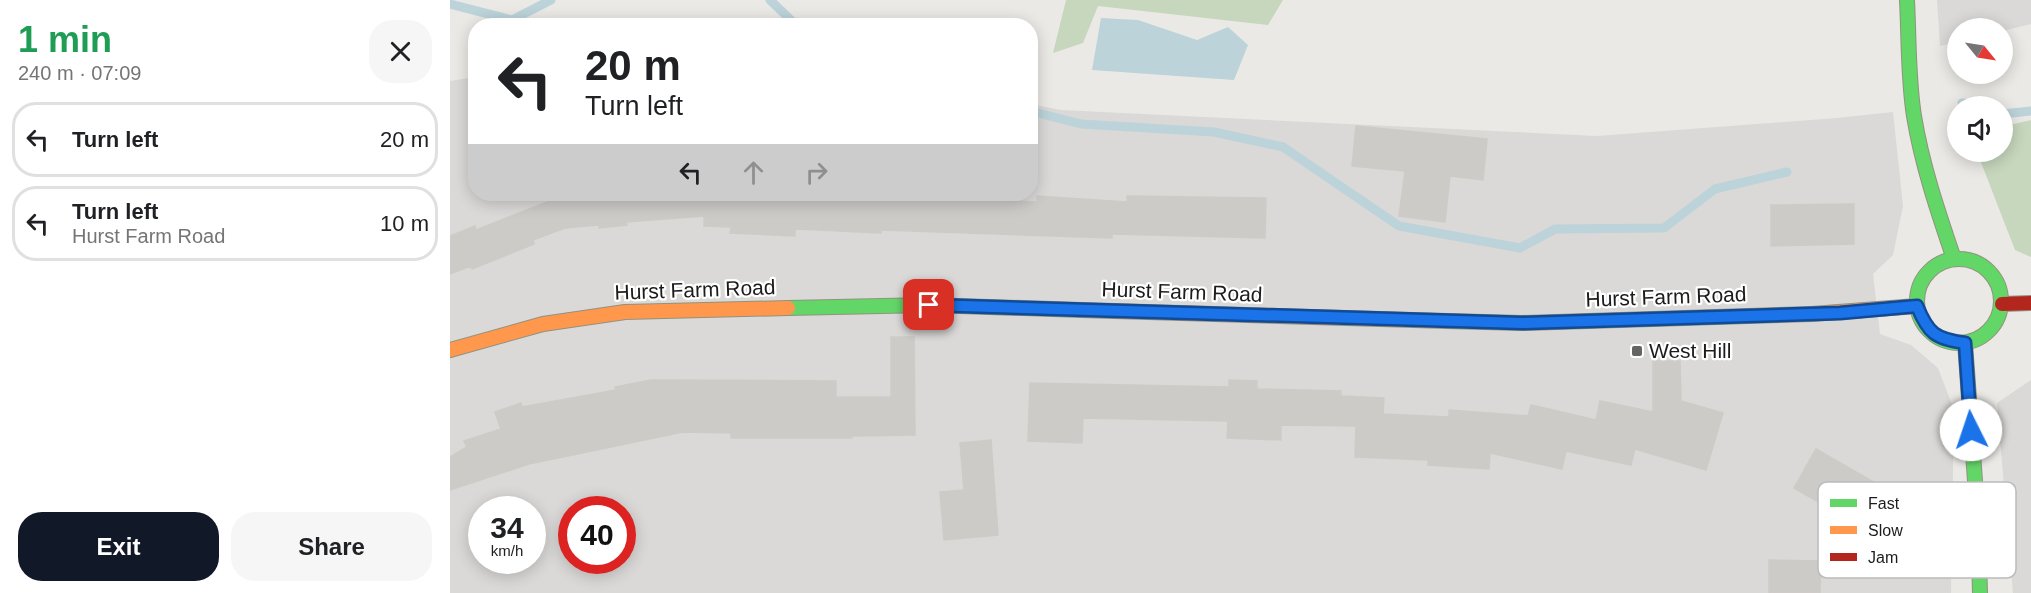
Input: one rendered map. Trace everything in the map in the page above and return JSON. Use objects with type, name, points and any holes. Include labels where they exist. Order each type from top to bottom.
[{"type":"street","points":[[1907,0],[1911,93],[1916,121],[1934,199],[1954,259]]},
{"type":"street","points":[[1954,259],[1978,263],[1996,280],[2002,304],[1996,323],[1983,337],[1965,343],[1942,340],[1925,326],[1917,306],[1920,284],[1934,267],[1954,259]]},
{"type":"street","points":[[2002,304],[2031,303]]},
{"type":"street","name":"Hurst Farm Road","points":[[450,350],[543,324],[625,312],[929,305],[1522,323],[1840,313],[1917,306]]},
{"type":"street","points":[[1965,343],[1975,482]]},
{"type":"street","points":[[1980,578],[1980,593]]},
{"type":"shaded area","points":[[1937,0],[2031,0],[2031,24],[2013,28],[2013,18],[1947,18],[1947,44],[1940,46]]},
{"type":"shaded area","points":[[468,78],[468,201],[1038,201],[1038,105],[1061,110],[1597,136],[1893,112],[1903,206],[1893,255],[1873,274],[1880,334],[1911,345],[1938,368],[1954,410],[1953,482],[1818,482],[1818,578],[1951,578],[1951,593],[450,593],[450,81]]},
{"type":"shaded area","points":[[2031,380],[2031,593],[2013,593],[2012,578],[2016,578],[2016,482],[2004,482],[1997,403]]},
{"type":"green space","points":[[1066,0],[1283,0],[1268,25],[1098,6],[1083,43],[1053,53]]},
{"type":"green space","points":[[2031,120],[2031,257],[2015,250],[1981,162],[2013,162],[2013,124]]},
{"type":"water","points":[[1101,18],[1138,20],[1197,40],[1228,27],[1248,45],[1234,80],[1092,70]]},
{"type":"building","points":[[1356,126],[1487,139],[1483,180],[1450,176],[1445,222],[1399,216],[1405,171],[1352,166]]},
{"type":"building","points":[[1038,196],[1127,202],[1127,196],[1266,198],[1265,238],[1112,234],[1112,238],[795,229],[795,236],[730,233],[731,227],[704,226],[704,216],[626,222],[627,225],[599,228],[599,225],[565,228],[533,240],[534,244],[472,269],[471,266],[450,274],[450,236],[475,226],[476,230],[549,201],[1037,202]]},
{"type":"building","points":[[1854,204],[1854,244],[1771,246],[1771,205]]},
{"type":"building","points":[[891,337],[914,337],[915,435],[852,436],[852,438],[731,438],[731,433],[683,432],[529,464],[450,490],[450,457],[467,447],[464,441],[501,429],[495,412],[521,403],[522,407],[616,390],[615,387],[651,380],[836,381],[836,397],[891,397]]},
{"type":"building","points":[[1653,361],[1680,361],[1681,401],[1723,413],[1706,470],[1635,449],[1631,465],[1566,451],[1562,469],[1490,453],[1489,469],[1428,465],[1428,460],[1355,457],[1356,426],[1281,425],[1281,440],[1227,438],[1228,421],[1083,418],[1082,443],[1028,441],[1030,383],[1229,387],[1229,380],[1257,381],[1257,389],[1341,391],[1341,396],[1384,398],[1383,414],[1449,417],[1449,410],[1528,416],[1531,405],[1596,420],[1600,401],[1653,412]]},
{"type":"building","points":[[991,440],[998,535],[944,540],[940,492],[964,490],[960,443]]},
{"type":"building","points":[[1816,449],[1874,482],[1818,482],[1818,502],[1794,488]]},
{"type":"building","points":[[1769,560],[1818,561],[1820,593],[1769,593]]},
{"type":"waterway","points":[[516,18],[551,0]]},
{"type":"waterway","points":[[770,0],[789,18]]},
{"type":"waterway","points":[[450,4],[504,18]]},
{"type":"waterway","points":[[2013,113],[2031,111]]},
{"type":"waterway","points":[[1038,113],[1081,124],[1214,132],[1283,147],[1399,226],[1520,248],[1555,229],[1664,228],[1715,189],[1787,172]]},
{"type":"traffic: fast","points":[[1907,0],[1912,102],[1917,134],[1936,206],[1954,259]]},
{"type":"traffic: fast","points":[[1959,259],[1975,262],[1994,278],[2001,301],[1998,317],[1982,336],[1959,343],[1943,340],[1924,324],[1917,301],[1920,285],[1936,266],[1959,259]]},
{"type":"traffic: fast","points":[[788,308],[929,305],[1081,310]]},
{"type":"traffic: fast","points":[[1447,321],[1522,323],[1812,314]]},
{"type":"traffic: fast","points":[[1965,343],[1975,482]]},
{"type":"traffic: fast","points":[[1980,578],[1980,593]]},
{"type":"traffic: slow","points":[[1812,314],[1917,306]]},
{"type":"traffic: slow","points":[[450,350],[543,324],[625,312],[788,308]]},
{"type":"traffic: slow","points":[[1081,310],[1447,321]]},
{"type":"traffic: jam","points":[[2002,304],[2031,303]]},
{"type":"place","name":"West Hill","points":[[1637,351]]},
{"type":"route","points":[[929,305],[1522,323],[1840,313],[1917,306],[1925,326],[1942,340],[1965,343],[1971,430]]}]
